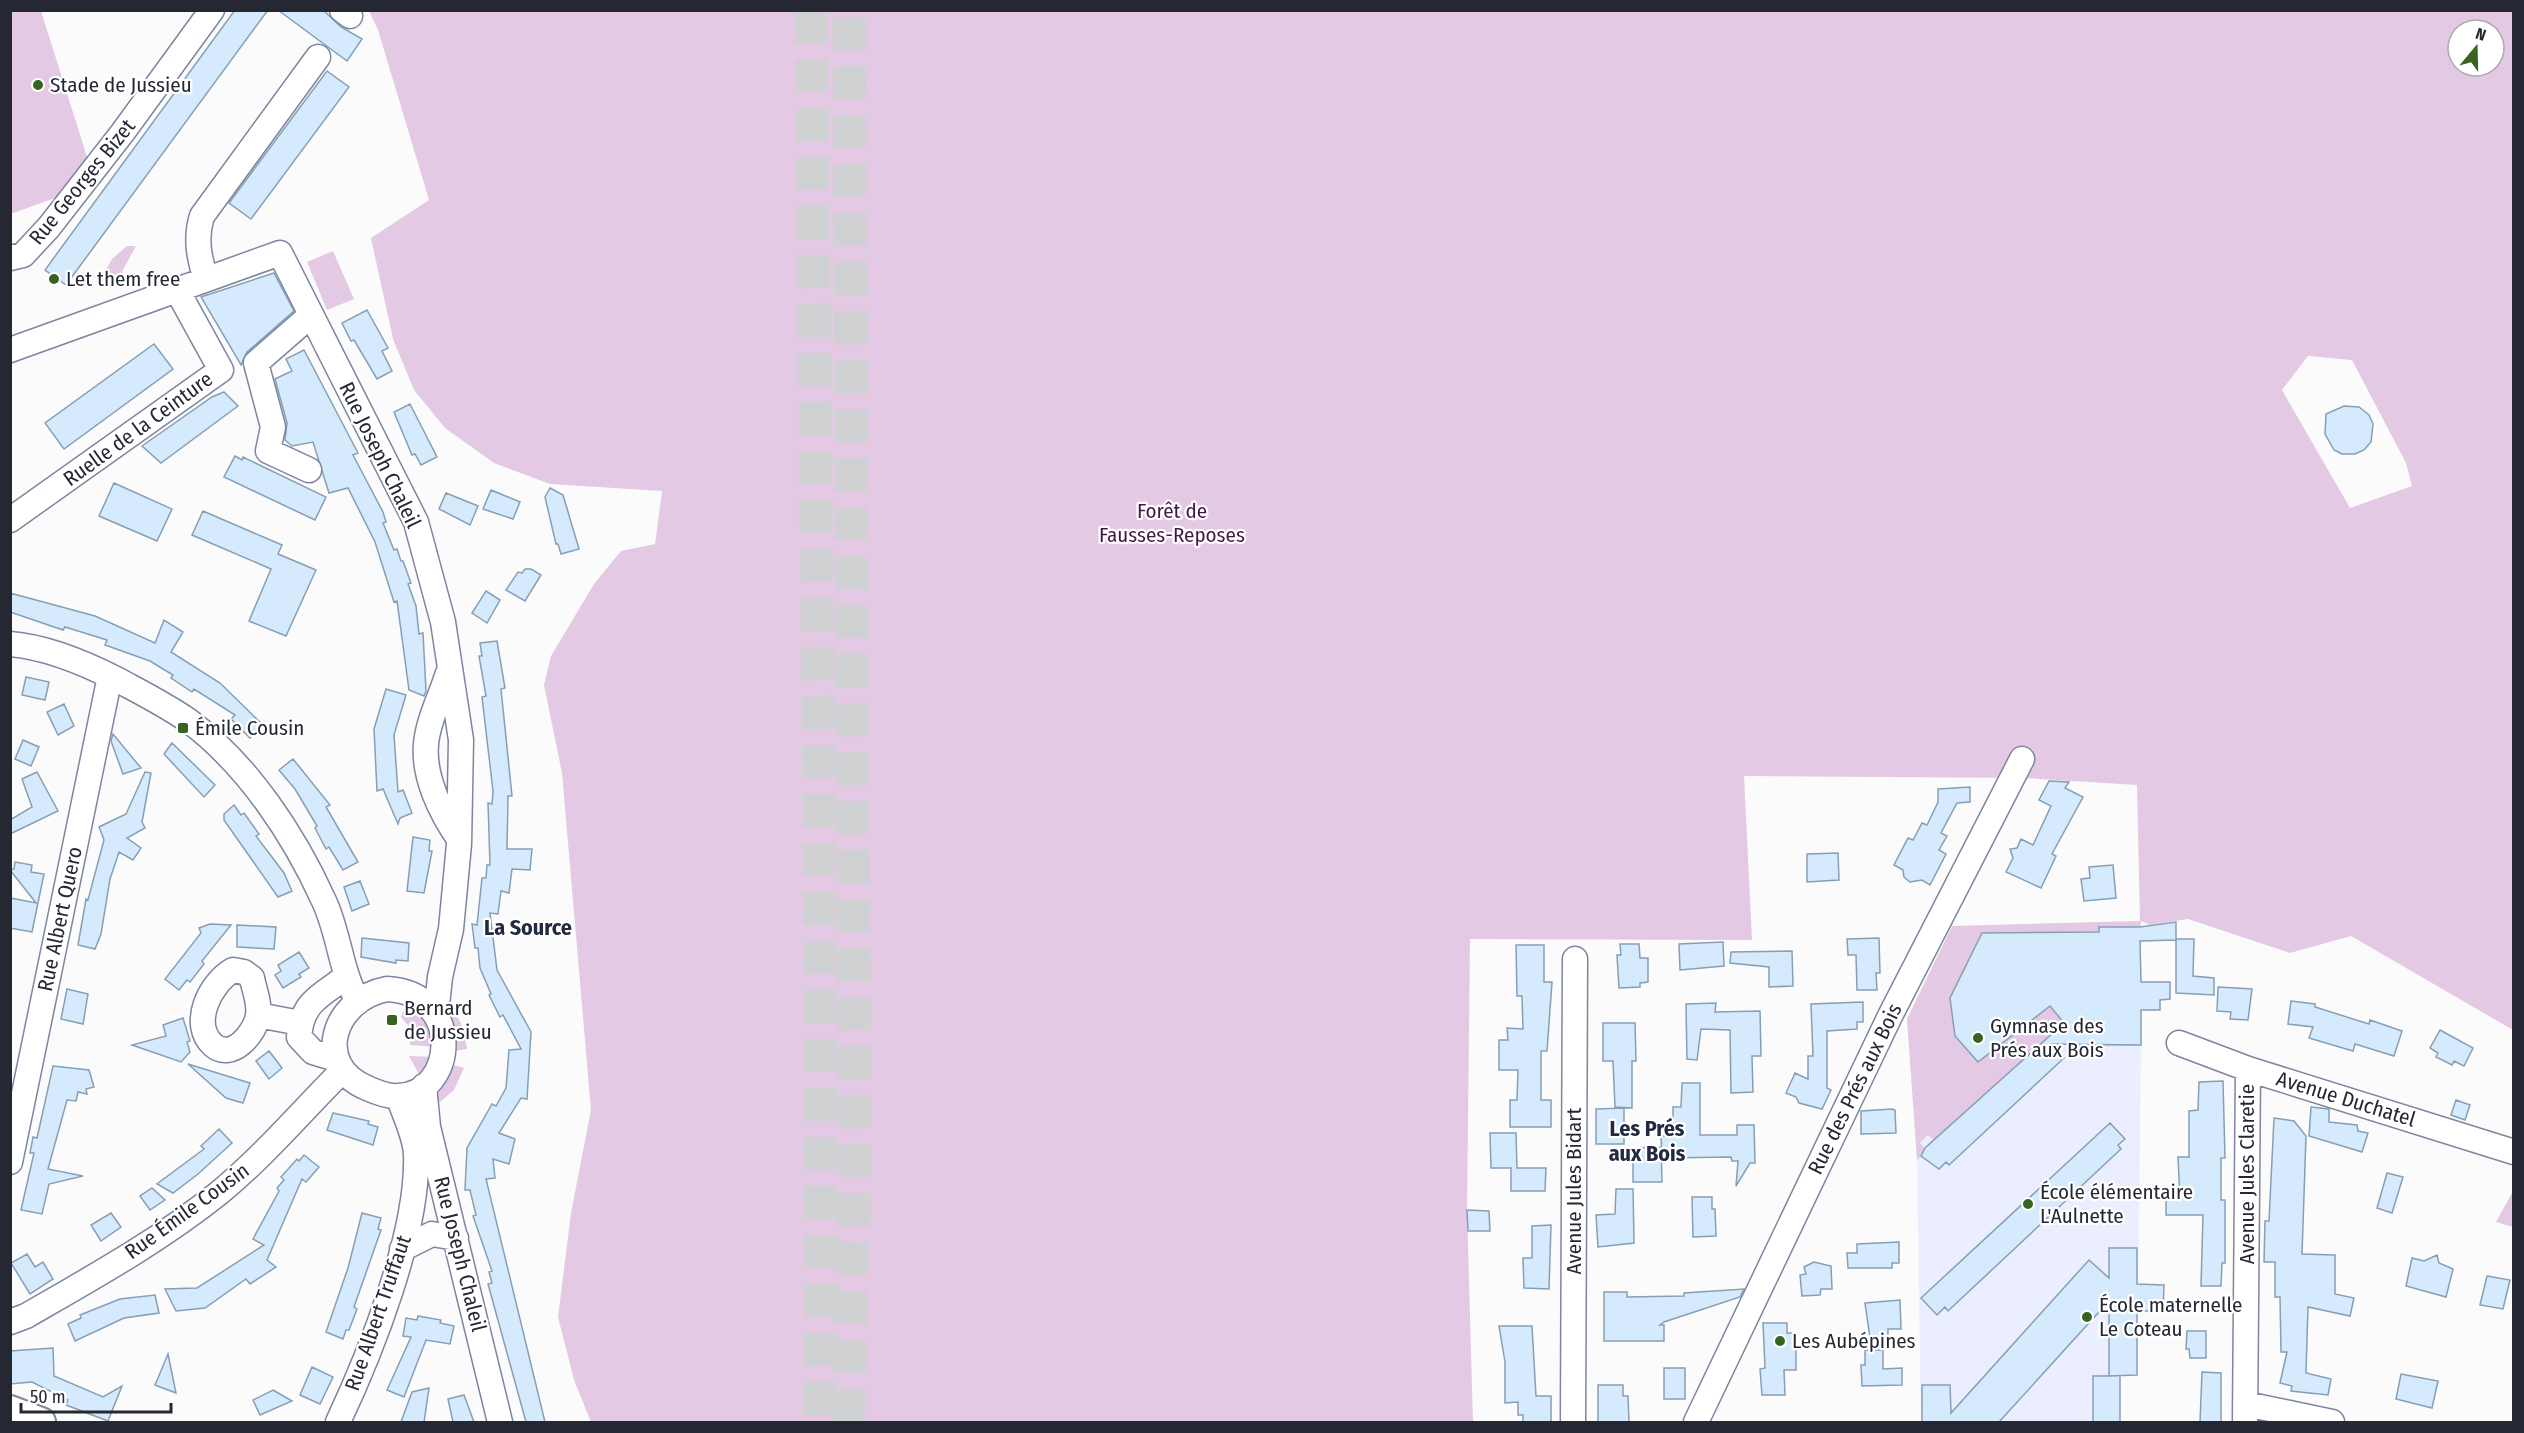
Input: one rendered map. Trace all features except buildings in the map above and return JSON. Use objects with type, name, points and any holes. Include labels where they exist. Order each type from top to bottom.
[{"type":"street","name":"Rue Georges Bizet","points":[[10,258],[24,255],[49,227],[123,132],[212,10]]},
{"type":"street","points":[[10,350],[206,279],[200,260],[197,231],[202,216],[318,57]]},
{"type":"street","name":"Rue Joseph Chaleil","points":[[206,279],[280,253],[416,522],[443,622],[461,740],[459,839],[451,929],[440,977],[436,1015]]},
{"type":"street","name":"Ruelle de la Ceinture","points":[[10,520],[220,370],[177,290]]},
{"type":"street","points":[[309,470],[267,451],[273,427],[256,363],[311,315]]},
{"type":"street","points":[[10,644],[64,657],[110,676],[189,721],[222,751],[264,799],[306,864],[326,904],[346,977],[357,1000]]},
{"type":"street","name":"Rue Joseph Chaleil","points":[[450,667],[426,744],[427,767],[435,795],[448,824],[459,839]]},
{"type":"street","name":"Rue Albert Quero","points":[[10,1162],[110,676]]},
{"type":"street","name":"Rue des Prés aux Bois","points":[[1696,1422],[1890,1016],[2022,759]]},
{"type":"street","name":"Avenue Jules Bidart","points":[[1574,1422],[1575,959]]},
{"type":"street","points":[[339,1065],[336,1033],[342,1018],[357,1000],[373,992],[387,990],[401,990],[414,995],[436,1015],[442,1029],[443,1054],[435,1074],[424,1086],[398,1096],[375,1091],[353,1082],[339,1065],[313,1052],[299,1037],[300,1023],[310,1003],[346,977]]},
{"type":"street","points":[[414,995],[440,977]]},
{"type":"street","points":[[258,1015],[300,1023]]},
{"type":"street","name":"Avenue Duchatel","points":[[2179,1043],[2248,1069],[2514,1152]]},
{"type":"street","name":"Rue Émile Cousin","points":[[10,1322],[26,1316],[154,1239],[218,1193],[267,1150],[339,1065]]},
{"type":"street","name":"Avenue Jules Claretie","points":[[2245,1413],[2248,1069]]},
{"type":"street","name":"Rue Joseph Chaleil","points":[[424,1086],[428,1127],[500,1422]]},
{"type":"street","name":"Rue Albert Truffaut","points":[[338,1422],[368,1350],[402,1249],[412,1204],[416,1152],[398,1096]]},
{"type":"street","points":[[402,1249],[432,1234],[456,1238]]},
{"type":"street","points":[[10,1410],[41,1422]]},
{"type":"street","points":[[2245,1413],[2332,1422]]},
{"type":"shaded area","name":"École élémentaire L'Aulnette","points":[[2055,1032],[2070,1048],[2141,1045],[2137,1375],[2120,1376],[2120,1422],[1921,1422],[1917,1160],[1926,1150],[1920,1143],[1929,1135],[1934,1140]]},
{"type":"green space","name":"Stade de Jussieu","points":[[10,11],[41,11],[88,160],[60,196],[11,214]]},
{"type":"green space","name":"Forêt de Fausses-Reposes","points":[[369,11],[2513,11],[2513,1030],[2351,936],[2290,953],[2188,919],[2150,925],[2141,921],[2141,1045],[2070,1048],[2055,1032],[1934,1140],[1928,1135],[1920,1143],[1927,1150],[1917,1160],[1907,1019],[1952,926],[2140,921],[2137,785],[2025,778],[1744,776],[1752,940],[1470,939],[1467,1210],[1473,1422],[591,1422],[574,1380],[558,1317],[571,1213],[591,1110],[562,773],[544,685],[551,656],[594,584],[621,551],[655,544],[662,491],[550,484],[494,463],[445,428],[414,390],[393,339],[371,238],[429,200],[378,30]],"holes":[[[2308,356],[2352,360],[2406,463],[2412,486],[2350,508],[2282,390]]]},
{"type":"green space","points":[[127,246],[136,246],[117,281],[104,273],[112,259]]},
{"type":"green space","points":[[333,251],[354,299],[327,310],[307,262]]},
{"type":"green space","points":[[450,1004],[463,1027],[467,1049],[455,1051]]},
{"type":"green space","points":[[405,1005],[424,1016],[436,1047],[410,1045],[409,1027],[401,1017]]},
{"type":"green space","points":[[409,1056],[434,1057],[422,1080]]},
{"type":"green space","points":[[451,1064],[464,1068],[454,1090],[439,1103],[435,1091]]},
{"type":"green space","points":[[2513,1191],[2513,1227],[2496,1222]]},
{"type":"tunnel","points":[[811,10],[819,782],[821,1288],[819,1422]]},
{"type":"tunnel","points":[[848,1422],[855,1171],[849,10]]},
{"type":"place","name":"Stade de Jussieu","points":[[38,85]]},
{"type":"place","name":"Let them free","points":[[54,279]]},
{"type":"place","name":"Émile Cousin","points":[[183,728]]},
{"type":"place","name":"Bernard de Jussieu","points":[[392,1020]]},
{"type":"place","name":"Gymnase des Prés aux Bois","points":[[1978,1038]]},
{"type":"place","name":"École élémentaire L'Aulnette","points":[[2028,1204]]},
{"type":"place","name":"École maternelle Le Coteau","points":[[2087,1317]]},
{"type":"place","name":"Les Aubépines","points":[[1780,1341]]},
{"type":"district","name":"La Source","points":[[528,927]]},
{"type":"district","name":"Les Prés aux Bois","points":[[1647,1140]]}]
